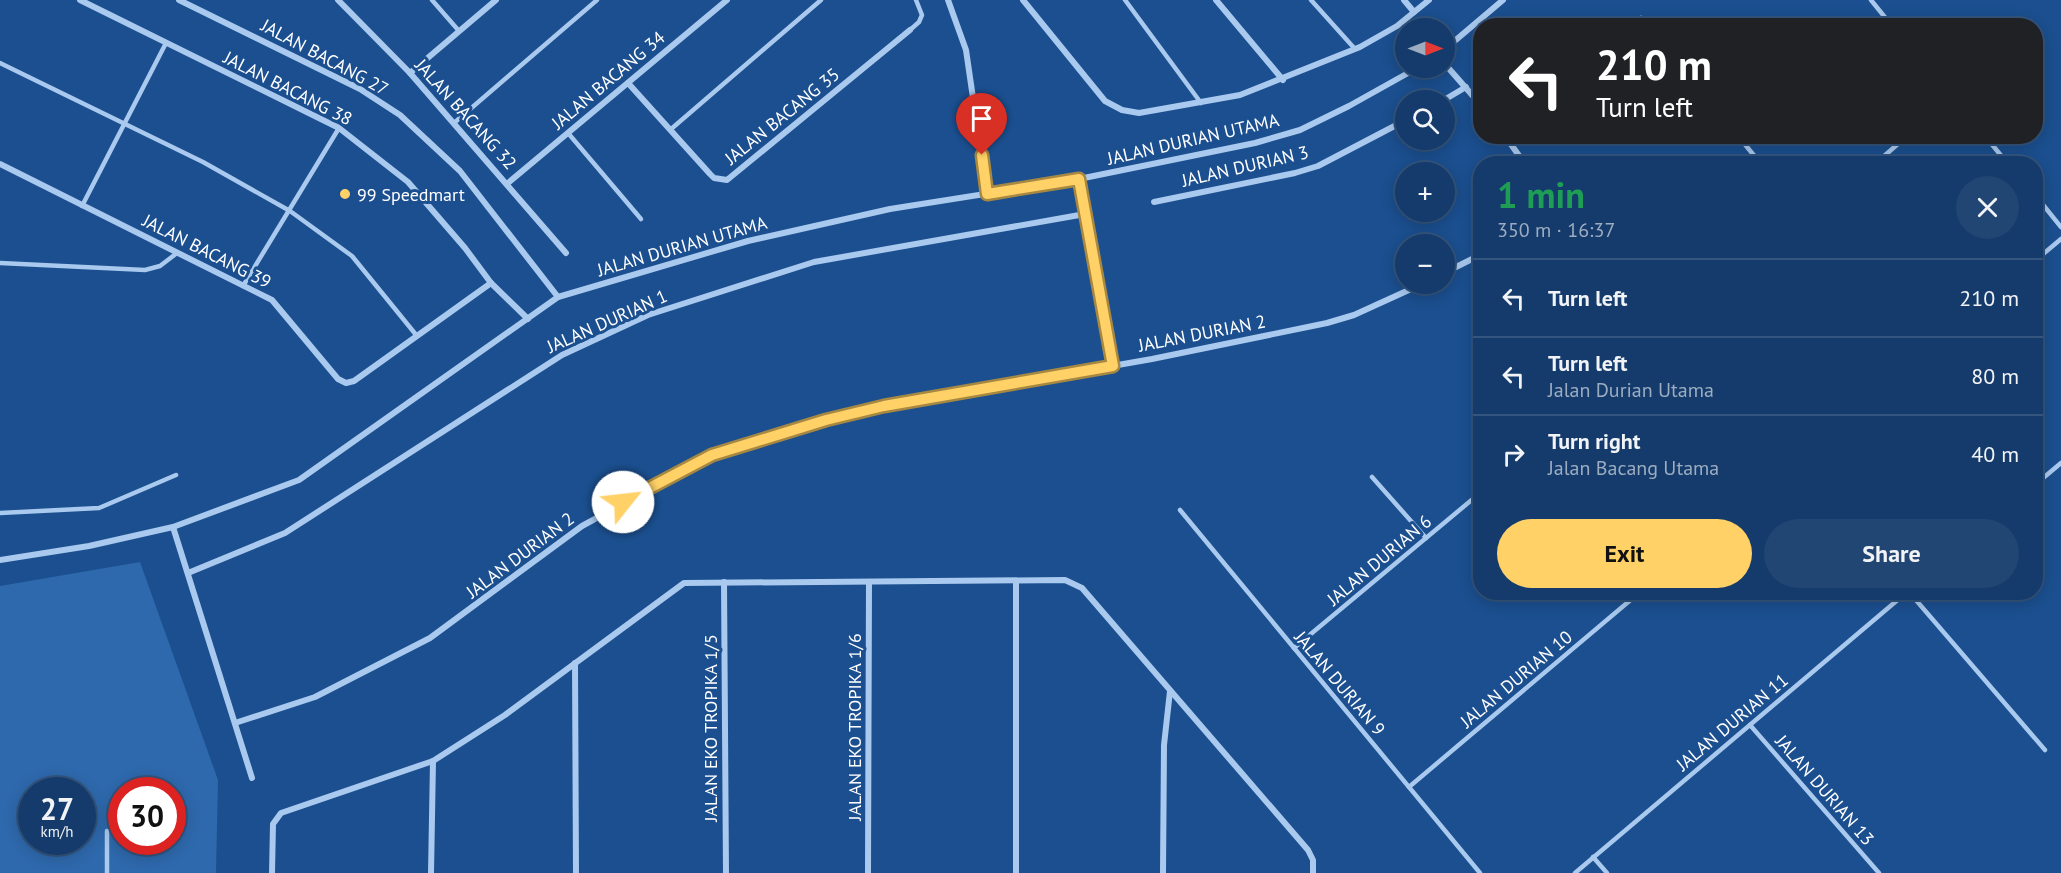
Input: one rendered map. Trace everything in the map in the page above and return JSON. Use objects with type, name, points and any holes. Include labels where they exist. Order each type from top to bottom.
[{"type":"street","name":"JALAN BACANG 38","points":[[80,0],[339,128],[408,182],[465,248],[491,283],[528,319]]},
{"type":"street","name":"JALAN BACANG 27","points":[[179,0],[360,89],[400,115],[460,171],[558,297]]},
{"type":"street","name":"JALAN BACANG 32","points":[[338,0],[410,73],[508,183],[566,253]]},
{"type":"street","points":[[410,73],[496,0]]},
{"type":"street","name":"JALAN BACANG 34","points":[[508,183],[727,0]]},
{"type":"street","points":[[948,0],[966,50],[987,194]]},
{"type":"street","points":[[1023,0],[1105,101],[1122,110],[1139,113],[1240,95],[1283,80],[1355,49],[1397,26],[1429,0]]},
{"type":"street","points":[[1216,0],[1283,80]]},
{"type":"street","points":[[1404,0],[1414,12]]},
{"type":"street","points":[[1482,18],[1503,0]]},
{"type":"street","points":[[1455,41],[1473,25]]},
{"type":"street","name":"JALAN BACANG 35","points":[[628,83],[710,174],[721,180],[727,180],[910,30]]},
{"type":"street","points":[[1455,75],[1473,96]]},
{"type":"street","name":"JALAN DURIAN UTAMA","points":[[0,560],[89,546],[173,527],[299,480],[558,297],[748,241],[890,209],[1079,179],[1255,143],[1300,130],[1399,78]]},
{"type":"street","points":[[1455,94],[1466,87]]},
{"type":"street","name":"JALAN DURIAN 3","points":[[1154,202],[1295,173],[1318,166],[1395,126]]},
{"type":"street","name":"JALAN BACANG 39","points":[[0,164],[272,300],[338,379],[346,383],[354,381],[491,283]]},
{"type":"street","points":[[1079,179],[1113,366]]},
{"type":"street","name":"JALAN DURIAN 1","points":[[188,573],[285,533],[562,355],[648,315],[814,262],[1085,214]]},
{"type":"street","points":[[1455,268],[1473,258]]},
{"type":"street","name":"JALAN DURIAN 2","points":[[235,723],[315,697],[430,638],[582,526],[712,455],[826,420],[884,406],[1113,366],[1327,323],[1354,315],[1400,294]]},
{"type":"street","points":[[173,527],[252,778]]},
{"type":"street","points":[[272,873],[273,830],[281,813],[433,761],[505,715],[681,584],[1065,580],[1079,584],[1308,850],[1313,860],[1313,873]]},
{"type":"street","name":"JALAN EKO TROPIKA 1/5","points":[[724,582],[726,873]]},
{"type":"street","name":"JALAN EKO TROPIKA 1/6","points":[[868,873],[870,582]]},
{"type":"street","points":[[1016,582],[1016,873]]},
{"type":"street","points":[[575,663],[576,873]]},
{"type":"street","points":[[1163,873],[1164,744],[1170,691]]},
{"type":"street","points":[[431,873],[433,761]]},
{"type":"lane","points":[[432,0],[459,31]]},
{"type":"lane","points":[[454,123],[597,0]]},
{"type":"lane","points":[[670,130],[821,0]]},
{"type":"lane","points":[[910,30],[920,22],[922,15],[916,0]]},
{"type":"lane","points":[[1125,0],[1201,103]]},
{"type":"lane","points":[[1311,0],[1355,49]]},
{"type":"lane","points":[[1871,0],[1886,18]]},
{"type":"lane","points":[[82,206],[166,43]]},
{"type":"lane","points":[[0,63],[203,162],[290,211],[352,256],[417,336]]},
{"type":"lane","points":[[243,286],[339,128]]},
{"type":"lane","points":[[568,133],[641,219]]},
{"type":"lane","points":[[1745,144],[1754,156]]},
{"type":"lane","points":[[1884,156],[1898,144]]},
{"type":"lane","points":[[1992,144],[2001,156]]},
{"type":"lane","points":[[2043,205],[2061,227]]},
{"type":"lane","points":[[2043,254],[2061,239]]},
{"type":"lane","points":[[0,263],[145,270],[160,266],[177,253]]},
{"type":"lane","points":[[2043,478],[2061,463]]},
{"type":"lane","points":[[0,513],[99,508],[176,475]]},
{"type":"lane","points":[[1372,477],[1426,538]]},
{"type":"lane","name":"JALAN DURIAN 6","points":[[1294,648],[1473,499]]},
{"type":"lane","name":"JALAN DURIAN 9","points":[[1180,510],[1480,873]]},
{"type":"lane","name":"JALAN DURIAN 10","points":[[1409,787],[1631,600]]},
{"type":"lane","name":"JALAN DURIAN 11","points":[[1575,873],[1898,600]]},
{"type":"lane","points":[[1915,600],[2045,750]]},
{"type":"lane","name":"JALAN DURIAN 13","points":[[1750,725],[1879,873]]},
{"type":"lane","points":[[107,831],[107,873]]},
{"type":"lane","points":[[1593,858],[1607,873]]},
{"type":"shaded area","points":[[140,562],[218,780],[216,873],[0,873],[0,586]]},
{"type":"place","name":"99 Speedmart","points":[[345,194]]},
{"type":"route","points":[[623,502],[712,455],[826,420],[884,406],[1113,366],[1079,179],[987,194],[982,155]]}]
